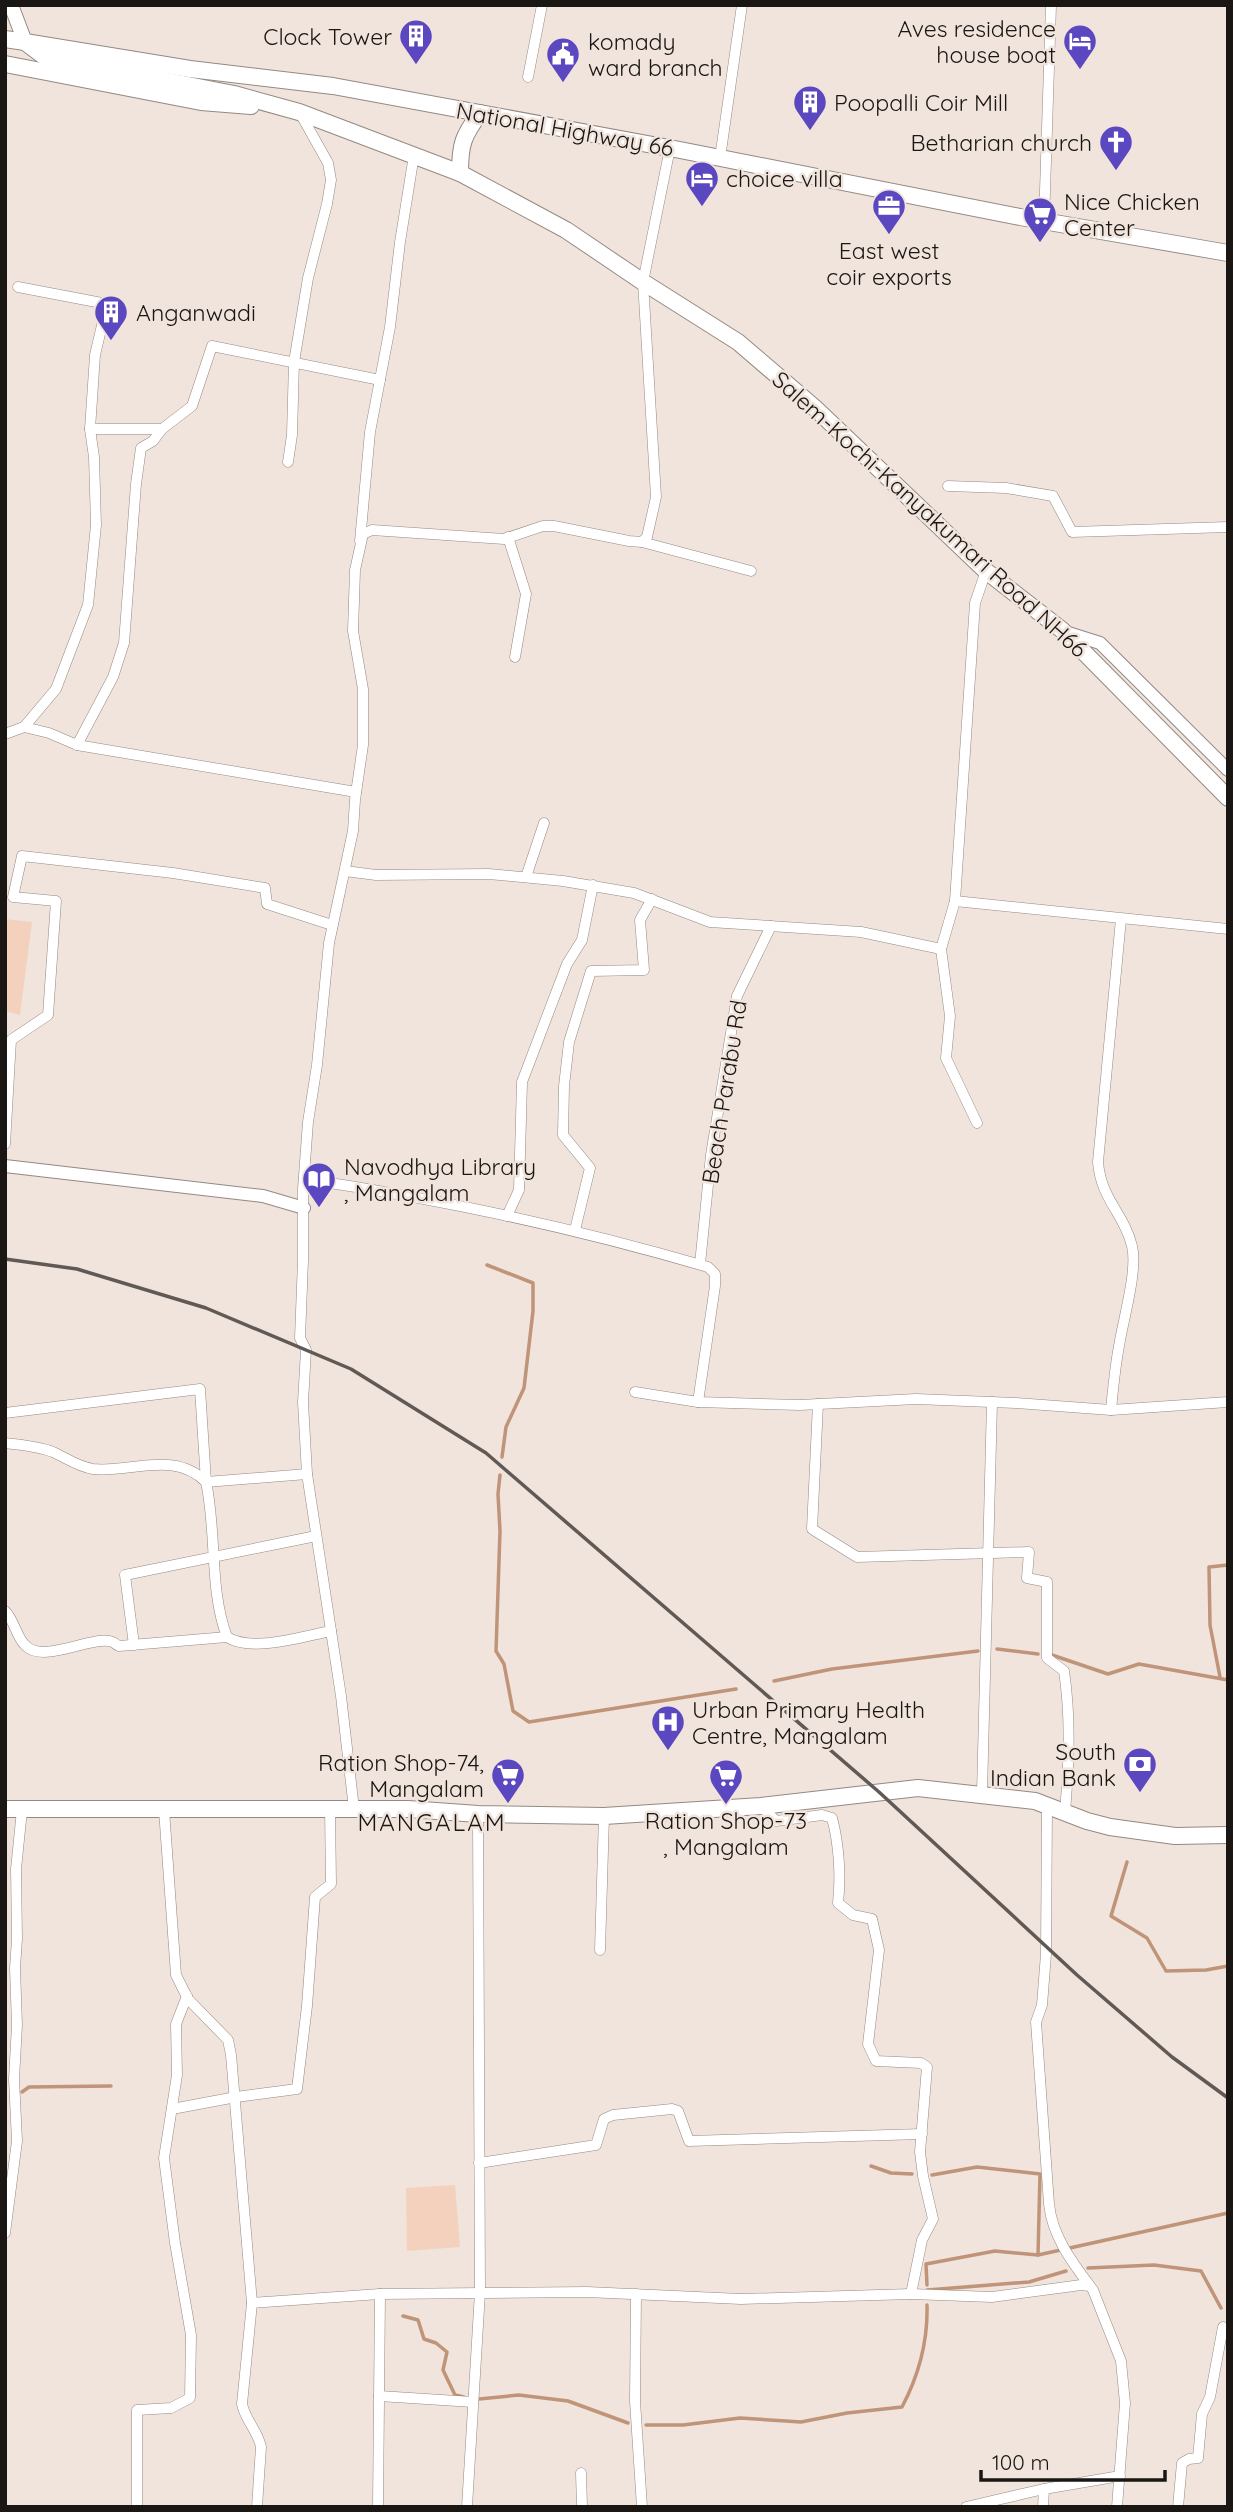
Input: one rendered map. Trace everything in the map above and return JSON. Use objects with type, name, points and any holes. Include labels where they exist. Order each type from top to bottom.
[{"type":"main road","points":[[11,5],[25,43],[13,66],[201,102],[282,108]]},
{"type":"main road","points":[[5,39],[25,43]]},
{"type":"main road","name":"Salem-Kochi-Kanyakumari Road NH66","points":[[25,43],[46,57],[234,94],[299,113],[460,173],[566,230],[747,350],[816,408],[985,571],[1062,630],[1228,798]]},
{"type":"main road","name":"National Highway 66","points":[[25,43],[190,69],[333,86],[670,148],[1044,222],[1228,253]]},
{"type":"main road","points":[[460,173],[460,145],[480,113]]},
{"type":"main road","points":[[5,1809],[408,1809],[478,1814],[604,1815],[761,1806],[918,1788],[1035,1801],[1110,1827],[1175,1836],[1228,1835]]},
{"type":"street","points":[[528,77],[542,5]]},
{"type":"street","points":[[720,158],[743,5]]},
{"type":"street","points":[[1044,222],[1051,5]]},
{"type":"street","points":[[288,462],[292,435],[294,362],[308,278],[331,180],[328,163],[299,113]]},
{"type":"street","points":[[642,542],[647,537],[656,497],[643,282],[670,148]]},
{"type":"street","points":[[354,1809],[307,1475],[303,1402],[306,1350],[300,1338],[304,1180],[308,1122],[332,925],[353,831],[365,722],[354,631],[355,570],[370,432],[390,327],[414,155]]},
{"type":"street","points":[[5,734],[24,727],[56,689],[88,605],[96,525],[94,457],[90,429],[95,355],[107,304],[18,287]]},
{"type":"street","points":[[77,745],[113,677],[124,643],[141,448],[153,441],[162,429],[192,406],[212,346],[380,380]]},
{"type":"street","points":[[90,429],[162,429]]},
{"type":"street","points":[[948,486],[1006,488],[1053,496],[1072,532],[1228,527]]},
{"type":"street","points":[[360,542],[363,534],[372,530],[508,537],[543,526],[554,526],[642,542],[751,571]]},
{"type":"street","points":[[508,537],[526,594],[515,657]]},
{"type":"street","points":[[977,1123],[946,1058],[950,1016],[942,949],[955,901],[975,603],[985,571]]},
{"type":"street","points":[[1062,630],[1100,643],[1228,770]]},
{"type":"street","points":[[24,727],[49,733],[77,745],[356,792]]},
{"type":"street","points":[[526,877],[544,823]]},
{"type":"street","points":[[5,1144],[11,1040],[48,1015],[56,901],[13,897],[22,856],[173,873],[265,888],[267,904],[332,925]]},
{"type":"street","points":[[345,871],[376,875],[453,873],[526,877],[593,885],[652,899],[701,920],[861,932],[942,949]]},
{"type":"street","points":[[508,1216],[519,1190],[522,1082],[567,964],[582,940],[593,885]]},
{"type":"street","points":[[575,1230],[590,1168],[563,1135],[564,1086],[569,1042],[591,971],[644,970],[640,920],[652,899]]},
{"type":"street","points":[[955,901],[1228,929]]},
{"type":"street","points":[[1111,1410],[1118,1348],[1133,1265],[1133,1247],[1102,1187],[1098,1162],[1121,919]]},
{"type":"street","name":"Beach Parabu Rd","points":[[700,1264],[711,1155],[737,996],[771,926]]},
{"type":"street","points":[[5,1166],[252,1195],[304,1208]]},
{"type":"street","points":[[304,1180],[396,1193],[575,1230],[708,1267],[715,1274],[715,1286],[698,1402]]},
{"type":"street","points":[[5,1413],[200,1389],[214,1557],[223,1626],[228,1637]]},
{"type":"street","points":[[635,1392],[698,1402],[818,1404],[916,1399],[1111,1410],[1228,1402]]},
{"type":"street","points":[[982,1793],[992,1402]]},
{"type":"street","points":[[818,1404],[812,1528],[857,1557],[1029,1552],[1027,1578],[1047,1582],[1047,1658],[1064,1671],[1068,1699],[1069,1767],[1065,1812]]},
{"type":"street","points":[[5,1443],[51,1451],[91,1469],[160,1465],[184,1467],[206,1482],[307,1475]]},
{"type":"street","points":[[134,1645],[125,1575],[316,1536]]},
{"type":"street","points":[[5,1611],[12,1619],[24,1645],[34,1651],[50,1652],[109,1641],[119,1646],[228,1637],[239,1643],[265,1643],[331,1631]]},
{"type":"street","points":[[761,1806],[776,1821],[822,1815],[832,1818],[837,1853],[838,1903],[853,1915],[872,1919],[879,1951],[868,2044],[876,2061],[921,2063],[927,2067],[921,2167],[933,2219],[922,2240],[911,2294]]},
{"type":"street","points":[[1047,1806],[1046,1954],[1042,2005],[1036,2022],[1048,2204],[1050,2216],[1063,2246],[1090,2286],[1116,2343],[1121,2361],[1125,2403],[1117,2507]]},
{"type":"street","points":[[172,2109],[297,2089],[307,2006],[310,1932],[315,1897],[331,1884],[330,1809]]},
{"type":"street","points":[[5,2233],[17,2141],[14,2080],[17,2025],[16,1870],[22,1810]]},
{"type":"street","points":[[164,1810],[176,1975],[196,2008],[229,2040],[236,2097],[236,2134],[251,2303],[242,2404],[244,2414],[261,2447],[257,2507]]},
{"type":"street","points":[[467,2507],[480,2292],[478,1814]]},
{"type":"street","points":[[600,1950],[604,1815]]},
{"type":"street","points":[[137,2507],[138,2410],[171,2407],[190,2398],[191,2335],[164,2158],[177,2075],[176,2024],[187,1996]]},
{"type":"street","points":[[480,2163],[596,2145],[604,2119],[613,2115],[672,2109],[678,2111],[689,2141],[922,2134]]},
{"type":"street","points":[[251,2303],[380,2294],[480,2292],[636,2294],[741,2299],[911,2294],[992,2297],[1090,2286]]},
{"type":"street","points":[[378,2507],[380,2294]]},
{"type":"street","points":[[636,2294],[635,2401],[642,2507]]},
{"type":"street","points":[[1178,2507],[1182,2463],[1198,2458],[1202,2414],[1210,2397],[1223,2327]]},
{"type":"street","points":[[379,2396],[473,2402]]},
{"type":"street","points":[[581,2473],[582,2507]]},
{"type":"street","points":[[967,2507],[1044,2489],[1119,2476]]},
{"type":"street","points":[[1043,2507],[1044,2489]]},
{"type":"shaded area","points":[[5,919],[32,922],[20,1015],[5,1011]]},
{"type":"shaded area","points":[[455,2185],[460,2247],[407,2251],[406,2188]]},
{"type":"waterway","points":[[487,1265],[533,1283],[533,1311],[524,1388],[506,1427],[502,1457]]},
{"type":"waterway","points":[[500,1475],[496,1651],[504,1664],[513,1711],[529,1722],[736,1689]]},
{"type":"waterway","points":[[1220,1677],[1210,1625],[1209,1567],[1228,1565]]},
{"type":"waterway","points":[[997,1649],[1038,1654]]},
{"type":"waterway","points":[[774,1681],[832,1669],[978,1651]]},
{"type":"waterway","points":[[1052,1655],[1108,1674],[1139,1664],[1228,1680]]},
{"type":"waterway","points":[[1127,1862],[1111,1916],[1147,1938],[1166,1971],[1206,1970],[1228,1966]]},
{"type":"waterway","points":[[22,2092],[29,2087],[111,2086]]},
{"type":"waterway","points":[[871,2166],[891,2173],[912,2174]]},
{"type":"waterway","points":[[932,2175],[977,2167],[1040,2174],[1038,2255]]},
{"type":"waterway","points":[[927,2285],[926,2264],[995,2251],[1038,2255],[1228,2213]]},
{"type":"waterway","points":[[1088,2268],[1154,2265],[1201,2271],[1221,2308]]},
{"type":"waterway","points":[[927,2290],[1029,2282],[1066,2271]]},
{"type":"waterway","points":[[646,2425],[683,2425],[740,2418],[801,2422],[847,2413],[902,2407],[921,2358],[927,2305]]},
{"type":"waterway","points":[[403,2316],[418,2320],[424,2339],[436,2343],[447,2352],[443,2370],[455,2395],[464,2397]]},
{"type":"waterway","points":[[479,2399],[519,2395],[568,2401],[628,2423]]},
{"type":"railway","points":[[5,1259],[77,1269],[206,1308],[351,1369],[486,1453],[879,1792],[1077,1975],[1172,2057],[1228,2098]]},
{"type":"place","name":"Clock Tower","points":[[416,66]]},
{"type":"place","name":"Aves residence house boat","points":[[1080,71]]},
{"type":"place","name":"komady ward branch","points":[[563,84]]},
{"type":"place","name":"Poopalli Coir Mill","points":[[810,132]]},
{"type":"place","name":"Betharian church","points":[[1116,172]]},
{"type":"place","name":"choice villa","points":[[702,208]]},
{"type":"place","name":"East west coir exports","points":[[889,236]]},
{"type":"place","name":"Nice Chicken Center","points":[[1040,244]]},
{"type":"place","name":"Anganwadi","points":[[111,342]]},
{"type":"place","name":"Navodhya Library , Mangalam","points":[[319,1209]]},
{"type":"place","name":"Urban Primary Health Centre, Mangalam","points":[[668,1752]]},
{"type":"place","name":"South Indian Bank","points":[[1140,1794]]},
{"type":"place","name":"Ration Shop-74, Mangalam","points":[[508,1805]]},
{"type":"place","name":"Ration Shop-73 , Mangalam","points":[[726,1806]]},
{"type":"district","name":"MANGALAM","points":[[432,1822]]}]
